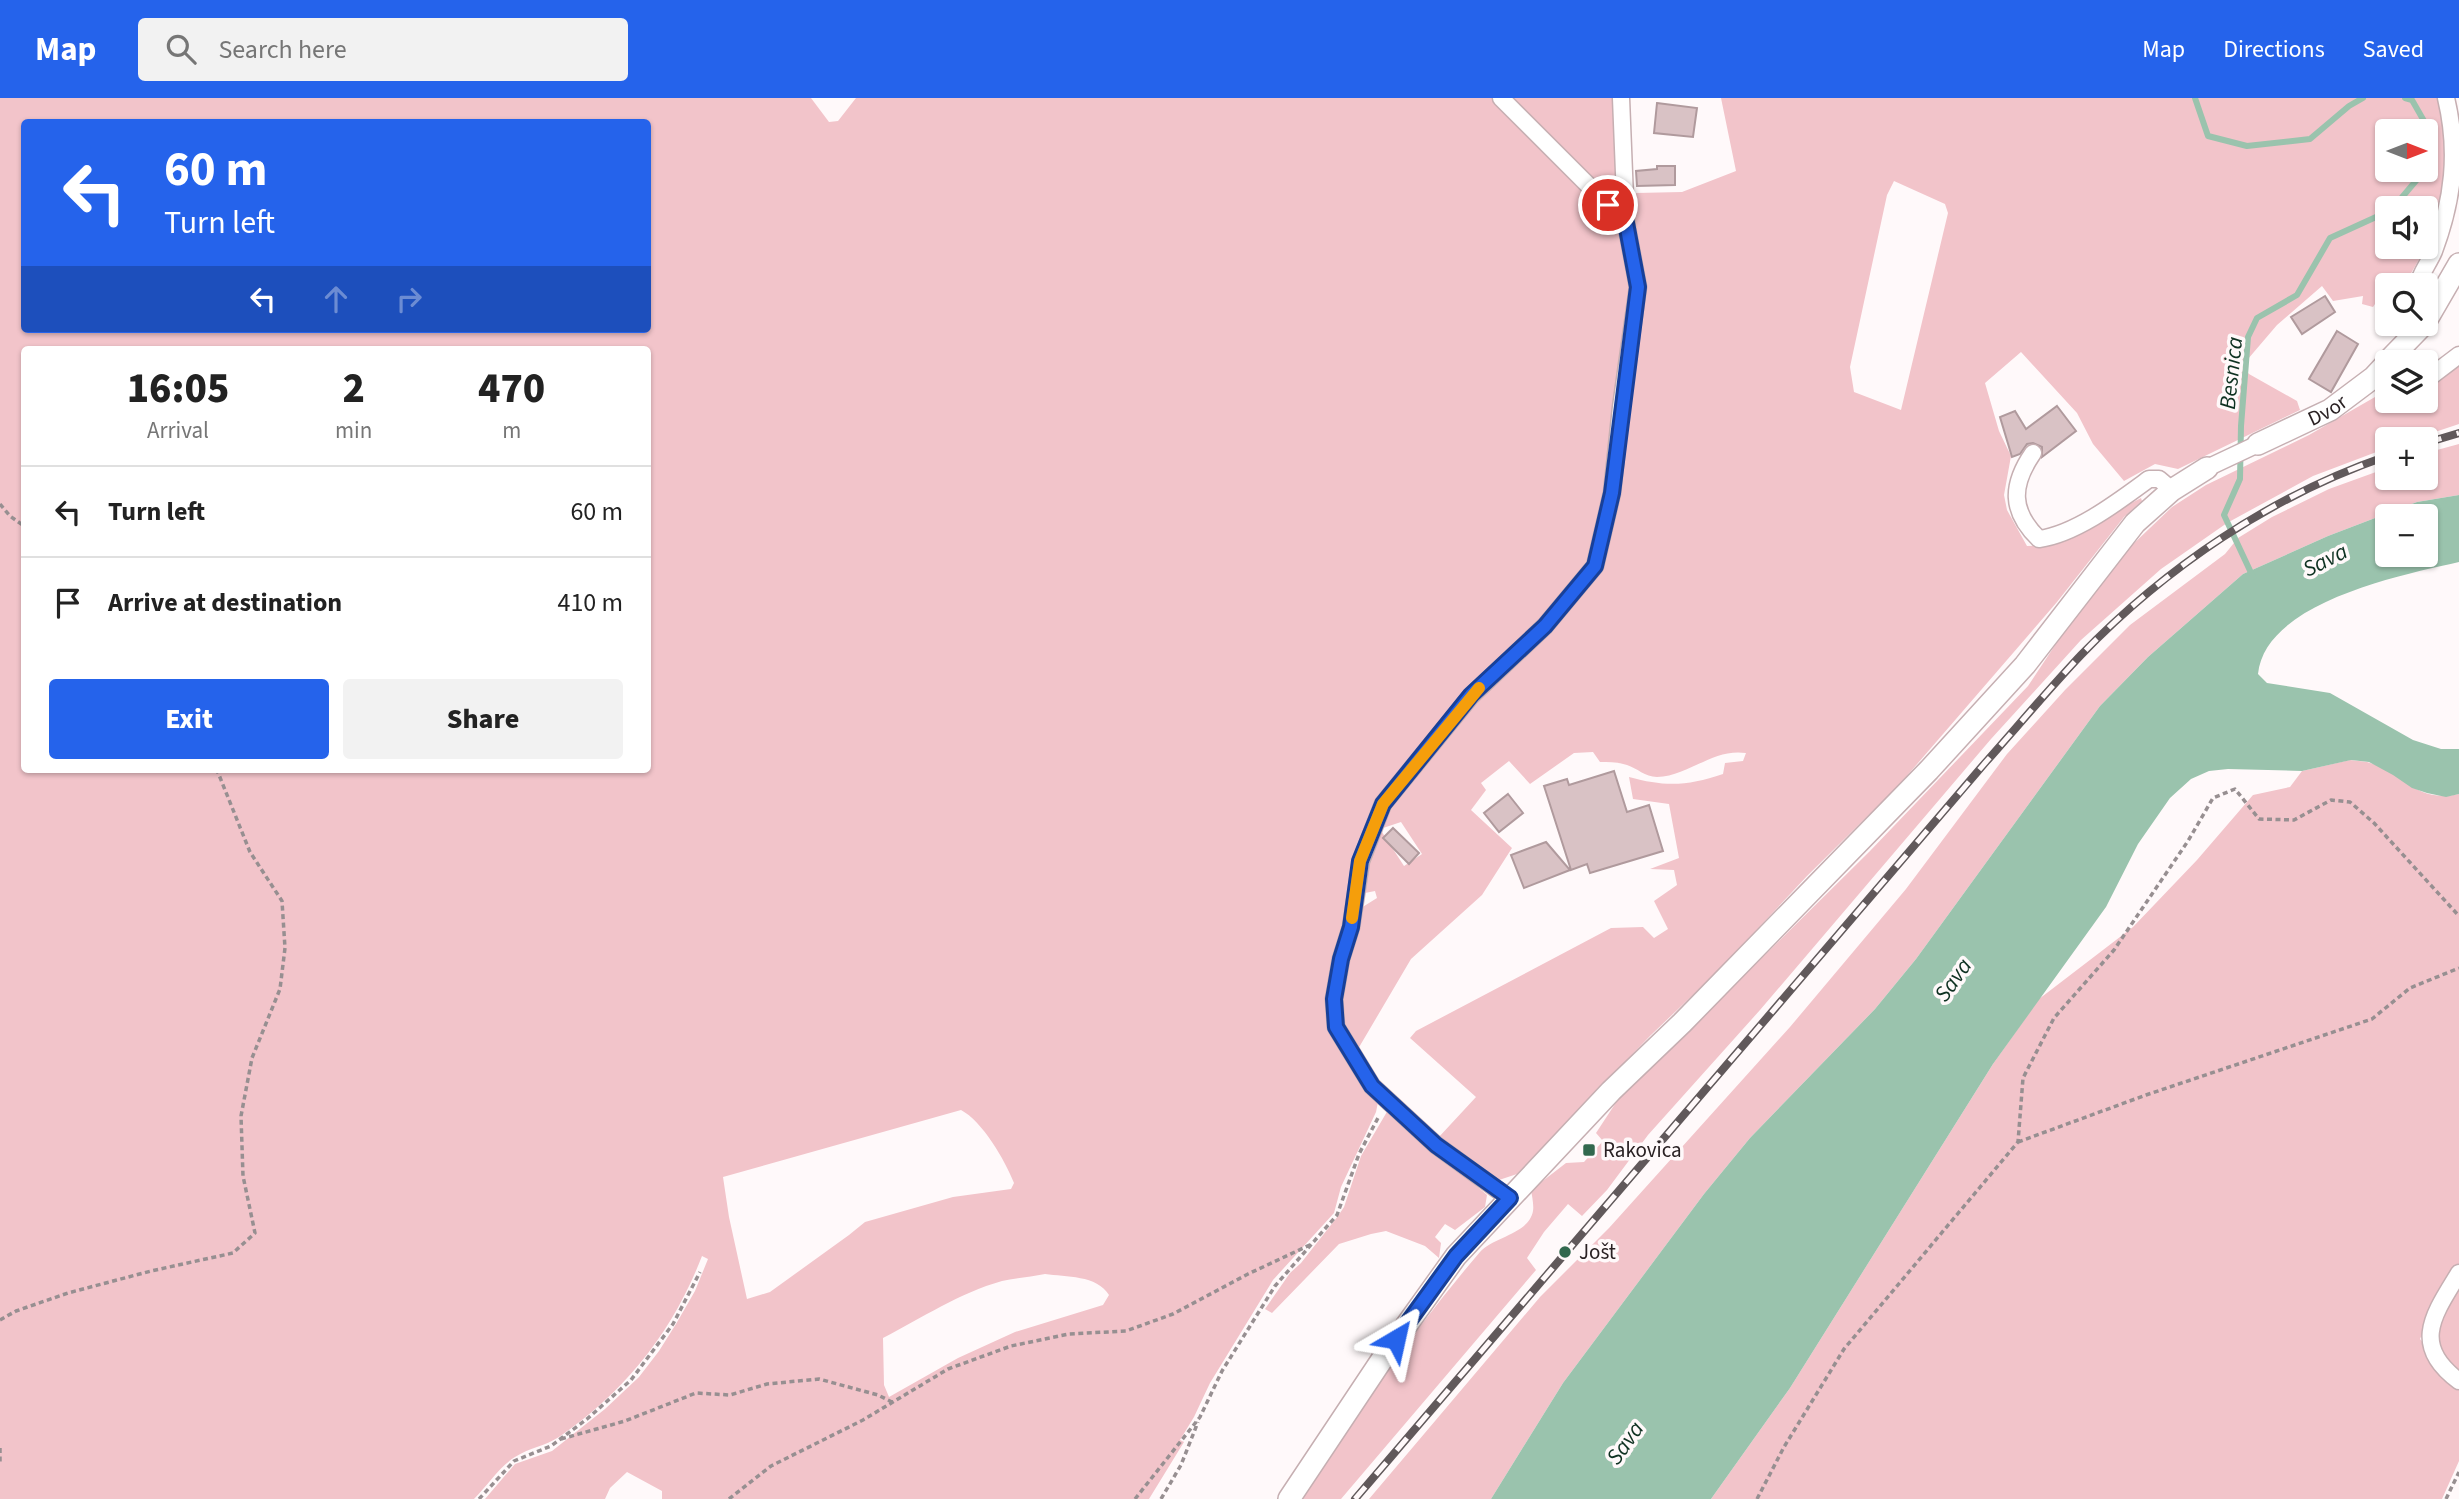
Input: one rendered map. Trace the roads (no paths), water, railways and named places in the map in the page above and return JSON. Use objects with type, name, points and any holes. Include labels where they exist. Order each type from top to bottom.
[{"type":"street","points":[[1501,98],[1626,223]]},
{"type":"street","points":[[1510,1198],[1436,1145],[1372,1086],[1336,1027],[1334,999],[1341,959],[1351,927],[1360,861],[1383,804],[1471,695],[1545,626],[1595,566],[1612,493],[1638,287],[1626,223],[1621,98]]},
{"type":"street","points":[[2424,273],[2444,220],[2452,180],[2455,146],[2446,98]]},
{"type":"street","name":"Dvor","points":[[2438,300],[2459,264]]},
{"type":"street","name":"Dvor","points":[[2402,350],[2414,336]]},
{"type":"street","points":[[2438,371],[2459,355]]},
{"type":"street","name":"Dvor","points":[[2258,444],[2330,410],[2375,378]]},
{"type":"street","points":[[1289,1499],[1383,1358],[1456,1256],[1611,1091],[1682,1023],[1929,770],[2025,664],[2135,523],[2172,489],[2207,468],[2258,444]]},
{"type":"street","points":[[2033,453],[2021,471],[2016,503],[2028,528],[2039,539],[2054,537],[2074,528],[2149,479],[2159,479],[2172,489]]},
{"type":"street","points":[[2459,1273],[2430,1324],[2429,1339],[2438,1361],[2459,1381]]},
{"type":"water","name":"Sava","points":[[2459,495],[2459,562],[2372,584],[2310,610],[2284,628],[2266,649],[2258,674],[2267,683],[2330,693],[2413,740],[2441,749],[2459,749],[2459,794],[2446,797],[2427,793],[2412,788],[2369,762],[2351,760],[2302,771],[2209,771],[2191,779],[2170,798],[2138,844],[2106,907],[1993,1064],[1790,1388],[1711,1499],[1491,1499],[1563,1383],[1704,1194],[1750,1138],[1875,1009],[1916,959],[2100,706],[2148,657],[2243,574],[2328,536],[2375,518],[2375,567],[2438,567],[2438,504],[2412,504]]},
{"type":"waterway","name":"Besnica","points":[[2195,98],[2208,136],[2247,146],[2310,139],[2349,106],[2363,98]]},
{"type":"waterway","name":"Besnica","points":[[2405,98],[2412,100],[2423,119]]},
{"type":"waterway","name":"Besnica","points":[[2403,196],[2415,182]]},
{"type":"waterway","name":"Besnica","points":[[2253,577],[2224,515],[2240,479],[2248,337],[2257,318],[2297,295],[2330,238],[2375,217]]},
{"type":"railway","points":[[2438,439],[2459,433]]},
{"type":"railway","points":[[1355,1499],[1985,763],[2081,655],[2148,592],[2222,538],[2302,492],[2375,460]]},
{"type":"place","name":"Rakovica","points":[[1589,1150]]},
{"type":"place","name":"Jošt","points":[[1565,1252]]}]
